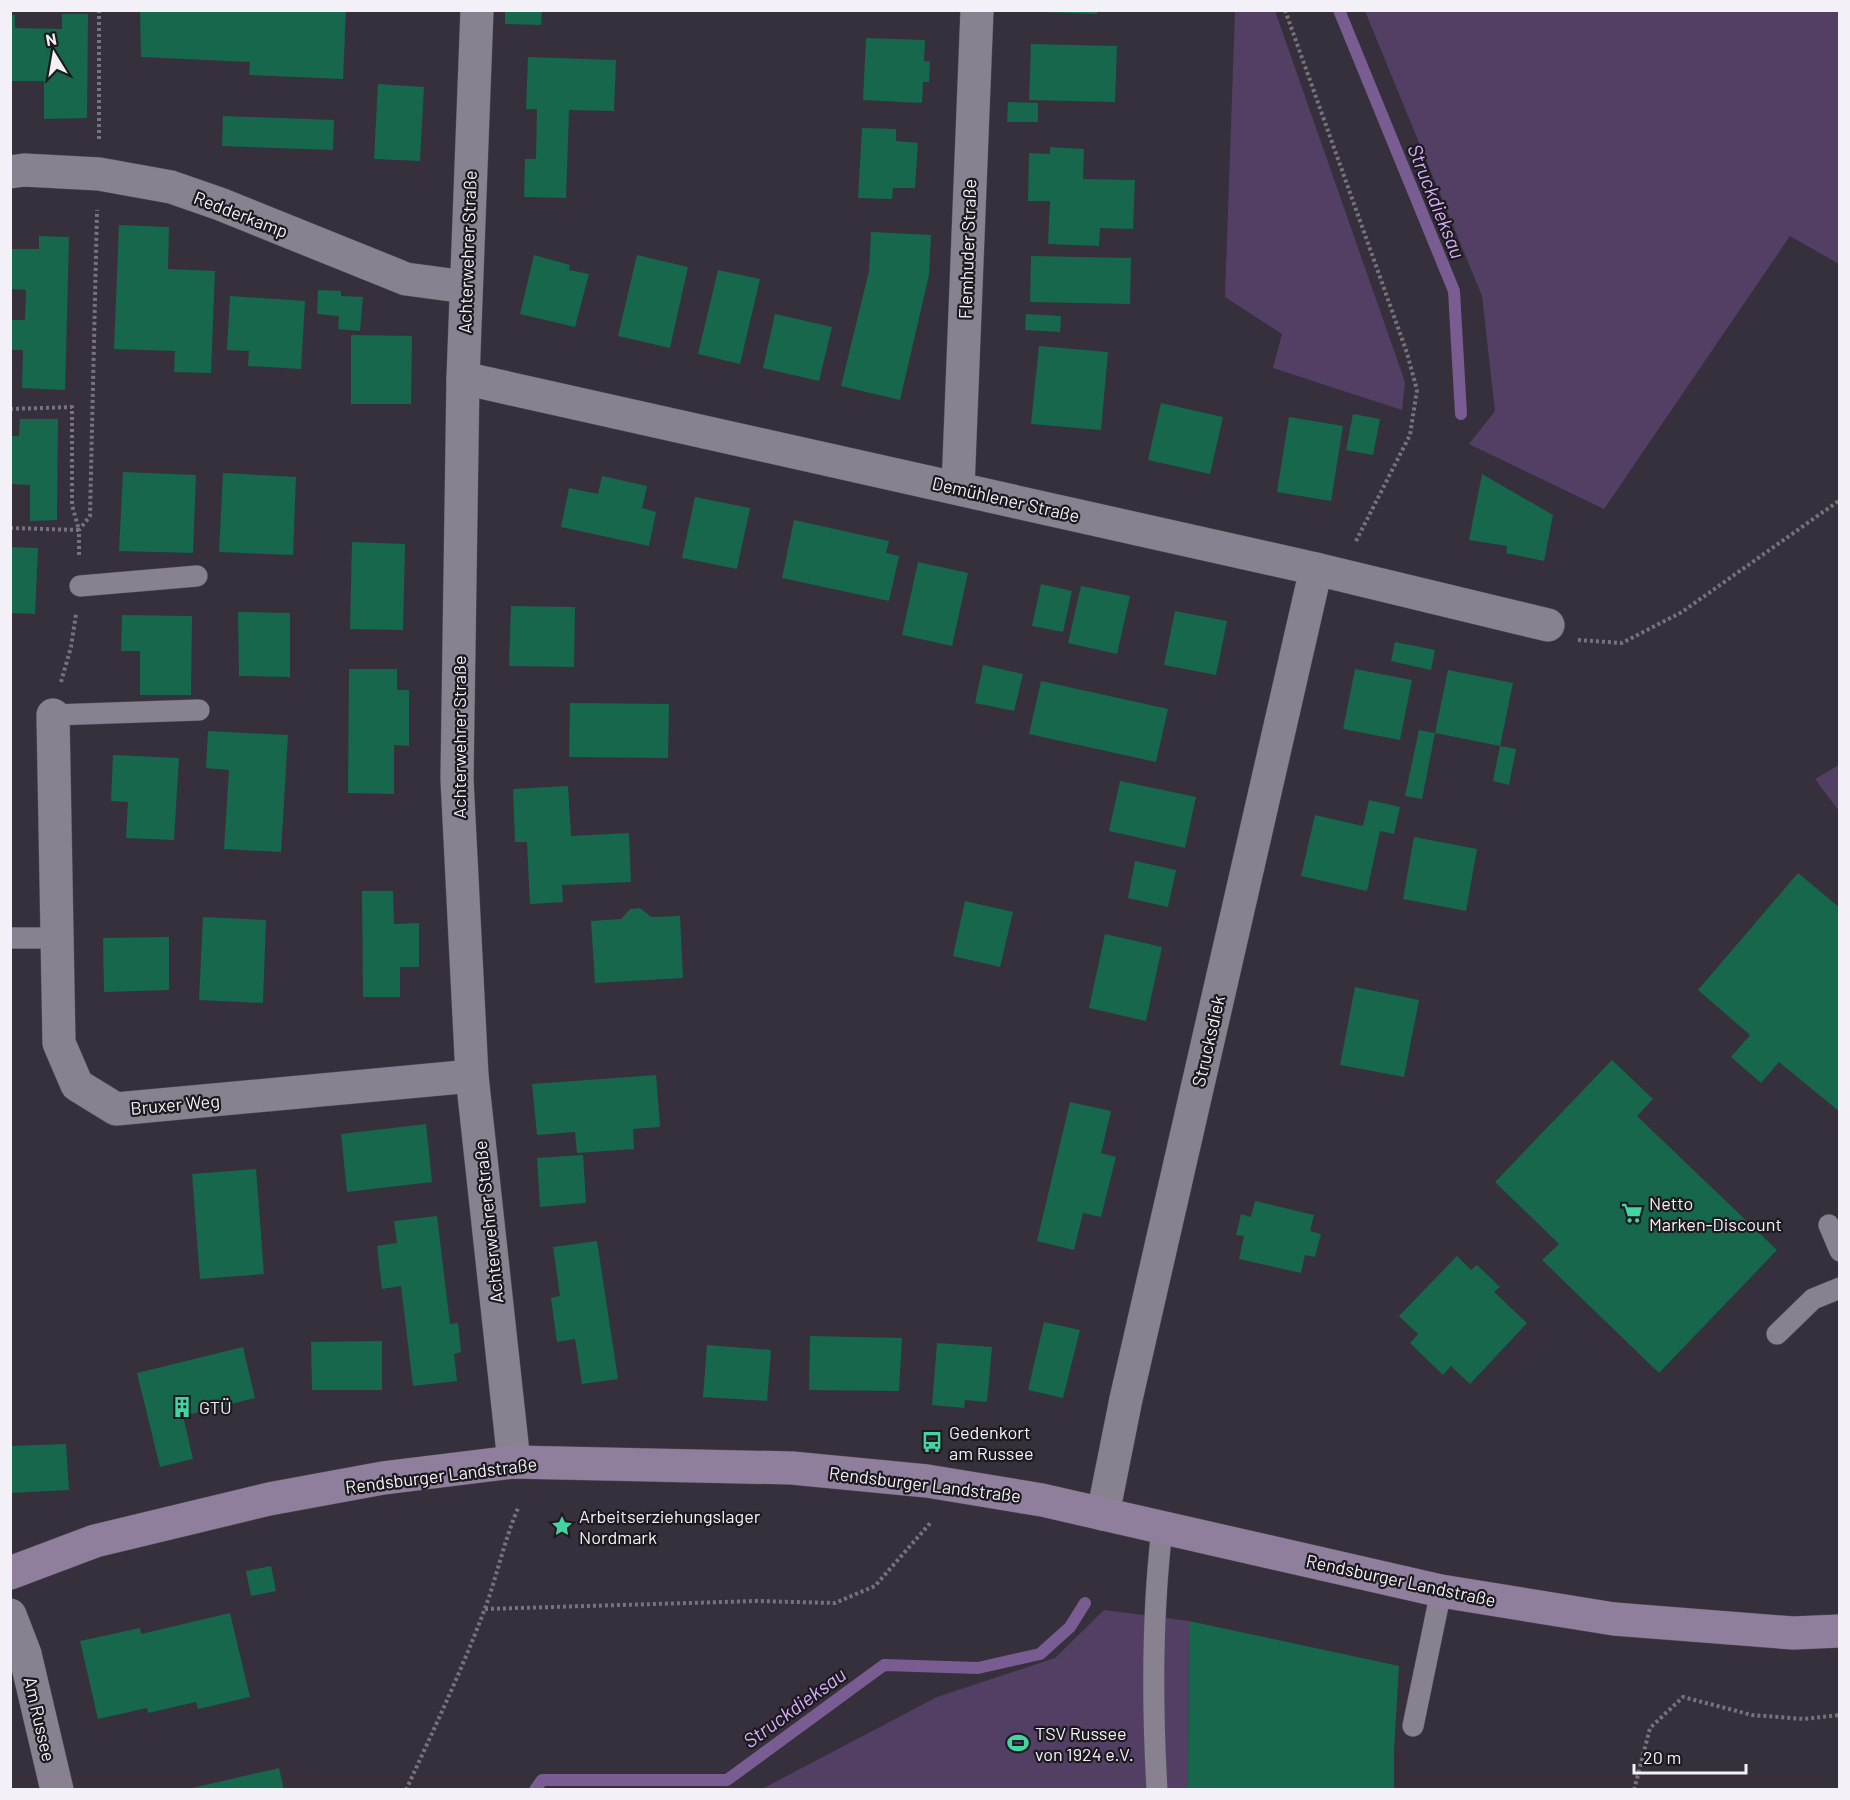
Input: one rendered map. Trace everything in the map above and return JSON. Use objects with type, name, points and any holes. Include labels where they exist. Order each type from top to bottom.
[{"type":"street","name":"Achterwehrer Straße","points":[[477,10],[463,378],[457,779],[472,1076],[514,1462]]},
{"type":"street","name":"Flemhuder Straße","points":[[958,488],[977,10]]},
{"type":"street","name":"Redderkamp","points":[[10,172],[24,170],[99,174],[171,187],[406,279],[466,287]]},
{"type":"street","name":"Demühlener Straße","points":[[463,378],[1316,569],[1548,625]]},
{"type":"street","name":"Strucksdiek","points":[[1103,1514],[1126,1399],[1316,569]]},
{"type":"street","name":"Bruxer Weg","points":[[53,715],[59,1043],[77,1084],[116,1109],[472,1076]]},
{"type":"street","name":"Rendsburger Landstraße","points":[[10,1573],[95,1541],[269,1499],[383,1478],[514,1462],[792,1468],[927,1481],[1042,1500],[1441,1591],[1614,1620],[1793,1633],[1839,1631]]},
{"type":"street","name":"Am Russee","points":[[10,1615],[25,1654],[57,1790]]},
{"type":"lane","points":[[80,586],[197,576]]},
{"type":"lane","points":[[53,715],[199,710]]},
{"type":"lane","points":[[10,938],[57,938]]},
{"type":"lane","points":[[1829,1225],[1839,1251]]},
{"type":"lane","points":[[1777,1334],[1813,1299],[1839,1288]]},
{"type":"lane","points":[[1157,1790],[1155,1622],[1157,1570],[1162,1529]]},
{"type":"lane","points":[[1413,1726],[1441,1591]]},
{"type":"path","points":[[90,516],[99,174],[99,10]]},
{"type":"path","points":[[1285,10],[1407,352],[1417,390],[1410,435],[1353,548],[1316,569]]},
{"type":"path","points":[[10,409],[72,407],[72,505],[79,530],[10,528]]},
{"type":"path","points":[[1548,625],[1581,642],[1622,643],[1682,612],[1839,500]]},
{"type":"path","points":[[406,1790],[465,1662],[485,1609],[510,1526],[519,1506]]},
{"type":"path","points":[[485,1609],[756,1601],[835,1603],[875,1586],[932,1521]]},
{"type":"path","points":[[1634,1790],[1650,1728],[1683,1697],[1752,1715],[1804,1719],[1839,1715]]},
{"type":"shaded area","points":[[1235,11],[1275,11],[1405,382],[1402,410],[1273,368],[1282,334],[1225,297]]},
{"type":"shaded area","points":[[1365,11],[1839,11],[1839,264],[1790,236],[1604,509],[1469,444],[1495,411],[1482,296]]},
{"type":"shaded area","points":[[1839,765],[1839,811],[1815,779]]},
{"type":"shaded area","name":"TSV Russee von 1924 e.V.","points":[[1104,1610],[1189,1621],[1188,1789],[760,1790],[937,1697],[1055,1658]]},
{"type":"building","points":[[140,10],[346,10],[343,79],[249,75],[250,62],[141,57]]},
{"type":"building","points":[[505,10],[542,10],[541,25],[505,24]]},
{"type":"building","points":[[1043,10],[1097,10],[1097,14],[1043,12]]},
{"type":"building","points":[[62,14],[88,14],[87,118],[44,119],[44,81],[10,81],[10,15],[15,15],[15,28],[62,29]]},
{"type":"building","points":[[866,38],[925,40],[924,61],[930,62],[929,82],[923,82],[922,103],[863,100]]},
{"type":"building","points":[[1031,44],[1117,46],[1115,102],[1029,100]]},
{"type":"building","points":[[528,57],[616,60],[614,111],[569,110],[566,198],[524,197],[525,159],[536,159],[537,109],[526,109]]},
{"type":"building","points":[[378,84],[424,87],[420,161],[374,159]]},
{"type":"building","points":[[1008,102],[1038,103],[1038,122],[1007,122]]},
{"type":"building","points":[[223,116],[334,120],[333,150],[222,146]]},
{"type":"building","points":[[862,128],[896,129],[896,141],[918,143],[915,188],[893,188],[892,199],[858,198]]},
{"type":"building","points":[[1050,147],[1084,149],[1083,179],[1135,180],[1133,229],[1100,228],[1099,246],[1048,244],[1050,201],[1028,201],[1029,153],[1050,154]]},
{"type":"building","points":[[119,225],[169,227],[168,269],[215,271],[211,373],[174,372],[175,351],[114,349]]},
{"type":"building","points":[[871,232],[931,235],[929,275],[900,400],[841,386],[869,271]]},
{"type":"building","points":[[39,236],[69,237],[65,390],[22,388],[23,350],[10,350],[10,320],[25,320],[26,290],[10,289],[10,249],[39,249]]},
{"type":"building","points":[[534,255],[570,265],[569,270],[589,274],[575,327],[520,314]]},
{"type":"building","points":[[637,255],[688,267],[670,348],[618,336]]},
{"type":"building","points":[[1031,256],[1131,258],[1130,304],[1030,302]]},
{"type":"building","points":[[718,270],[760,279],[740,364],[698,354]]},
{"type":"building","points":[[318,290],[341,291],[341,296],[363,297],[360,331],[338,329],[339,316],[317,314]]},
{"type":"building","points":[[230,296],[305,301],[301,369],[248,366],[249,351],[227,350]]},
{"type":"building","points":[[775,314],[832,327],[819,381],[763,368]]},
{"type":"building","points":[[1026,314],[1061,316],[1060,332],[1025,330]]},
{"type":"building","points":[[351,335],[412,336],[411,404],[351,404]]},
{"type":"building","points":[[1039,346],[1108,352],[1101,430],[1031,424]]},
{"type":"building","points":[[1161,403],[1223,417],[1210,474],[1148,460]]},
{"type":"building","points":[[1353,414],[1380,419],[1373,455],[1346,450]]},
{"type":"building","points":[[1289,417],[1343,426],[1331,501],[1277,492]]},
{"type":"building","points":[[20,419],[58,419],[57,520],[30,521],[30,485],[10,484],[10,436],[19,436]]},
{"type":"building","points":[[123,472],[196,475],[193,553],[119,551]]},
{"type":"building","points":[[223,473],[296,477],[293,555],[219,552]]},
{"type":"building","points":[[1482,474],[1553,515],[1544,561],[1506,553],[1507,546],[1469,540]]},
{"type":"building","points":[[602,476],[647,486],[642,508],[656,512],[649,546],[561,527],[569,488],[598,494]]},
{"type":"building","points":[[695,497],[750,508],[737,569],[682,558]]},
{"type":"building","points":[[794,520],[889,541],[886,553],[899,556],[889,601],[782,578]]},
{"type":"building","points":[[352,542],[405,544],[403,630],[350,629]]},
{"type":"building","points":[[10,547],[38,548],[35,614],[10,613]]},
{"type":"building","points":[[918,562],[968,573],[952,646],[902,635]]},
{"type":"building","points":[[1041,584],[1072,591],[1063,632],[1032,626]]},
{"type":"building","points":[[1081,586],[1130,596],[1117,654],[1068,643]]},
{"type":"building","points":[[511,606],[575,607],[574,667],[509,666]]},
{"type":"building","points":[[1175,611],[1227,621],[1216,675],[1164,665]]},
{"type":"building","points":[[238,612],[290,613],[290,677],[239,676]]},
{"type":"building","points":[[122,615],[192,616],[191,695],[140,695],[140,651],[121,651]]},
{"type":"building","points":[[1395,642],[1435,650],[1431,670],[1391,661]]},
{"type":"building","points":[[983,665],[1023,674],[1014,711],[975,703]]},
{"type":"building","points":[[349,669],[397,669],[397,690],[409,690],[409,746],[394,745],[394,794],[348,793]]},
{"type":"building","points":[[1355,669],[1412,680],[1400,740],[1343,729]]},
{"type":"building","points":[[1448,670],[1513,683],[1500,746],[1435,733]]},
{"type":"building","points":[[1041,681],[1168,709],[1156,762],[1029,734]]},
{"type":"building","points":[[570,703],[669,704],[668,758],[569,757]]},
{"type":"building","points":[[1419,730],[1435,733],[1422,799],[1405,796]]},
{"type":"building","points":[[208,731],[288,735],[281,852],[224,849],[229,770],[206,768]]},
{"type":"building","points":[[1500,746],[1516,749],[1509,785],[1493,781]]},
{"type":"building","points":[[113,755],[179,758],[174,840],[126,838],[128,802],[111,801]]},
{"type":"building","points":[[1120,781],[1196,797],[1185,848],[1109,831]]},
{"type":"building","points":[[568,786],[571,836],[629,833],[631,882],[562,885],[563,902],[530,904],[527,842],[515,842],[513,789]]},
{"type":"building","points":[[1369,800],[1400,807],[1394,834],[1380,831],[1367,891],[1301,876],[1315,815],[1363,826]]},
{"type":"building","points":[[1414,837],[1477,849],[1466,911],[1403,899]]},
{"type":"building","points":[[1135,861],[1176,870],[1168,907],[1128,898]]},
{"type":"building","points":[[1798,873],[1840,908],[1840,1112],[1779,1062],[1761,1083],[1731,1057],[1750,1035],[1698,990]]},
{"type":"building","points":[[362,891],[393,891],[394,924],[419,923],[419,967],[400,967],[400,997],[363,997]]},
{"type":"building","points":[[965,901],[1013,912],[1000,967],[953,956]]},
{"type":"building","points":[[640,908],[651,917],[680,916],[683,978],[595,983],[591,921],[621,919],[630,909]]},
{"type":"building","points":[[203,917],[266,920],[263,1003],[199,1000]]},
{"type":"building","points":[[1105,934],[1162,947],[1146,1021],[1089,1008]]},
{"type":"building","points":[[169,937],[169,990],[104,992],[103,938]]},
{"type":"building","points":[[1355,987],[1419,1000],[1404,1077],[1340,1065]]},
{"type":"building","name":"Netto Marken-Discount","points":[[1612,1060],[1653,1099],[1637,1116],[1777,1250],[1659,1373],[1542,1260],[1559,1244],[1495,1182]]},
{"type":"building","points":[[656,1075],[660,1127],[633,1129],[634,1149],[577,1153],[575,1132],[537,1135],[532,1084]]},
{"type":"building","points":[[1070,1102],[1111,1111],[1101,1153],[1116,1157],[1101,1217],[1083,1213],[1074,1250],[1037,1241]]},
{"type":"building","points":[[426,1124],[432,1182],[347,1192],[341,1134]]},
{"type":"building","points":[[583,1155],[586,1203],[540,1207],[537,1158]]},
{"type":"building","points":[[256,1169],[264,1274],[200,1279],[192,1174]]},
{"type":"building","points":[[1255,1201],[1314,1215],[1310,1231],[1321,1234],[1315,1257],[1305,1255],[1301,1273],[1239,1259],[1244,1236],[1236,1235],[1241,1214],[1251,1217]]},
{"type":"building","points":[[437,1216],[450,1324],[458,1323],[461,1352],[454,1354],[457,1381],[413,1386],[401,1286],[382,1289],[377,1246],[397,1243],[394,1221]]},
{"type":"building","points":[[597,1241],[618,1379],[582,1384],[575,1339],[557,1342],[551,1298],[560,1296],[553,1247]]},
{"type":"building","points":[[1457,1256],[1471,1270],[1477,1265],[1500,1287],[1494,1292],[1527,1323],[1470,1384],[1451,1366],[1443,1375],[1410,1343],[1418,1334],[1399,1316]]},
{"type":"building","points":[[1044,1322],[1080,1330],[1063,1398],[1028,1390]]},
{"type":"building","points":[[810,1336],[902,1338],[899,1391],[809,1390]]},
{"type":"building","points":[[382,1341],[382,1390],[312,1390],[311,1342]]},
{"type":"building","points":[[937,1343],[992,1347],[987,1402],[965,1400],[964,1408],[932,1405]]},
{"type":"building","points":[[707,1345],[771,1350],[767,1401],[703,1397]]},
{"type":"building","name":"GTÜ","points":[[243,1347],[255,1398],[183,1416],[193,1459],[160,1467],[137,1373]]},
{"type":"building","points":[[66,1444],[69,1490],[10,1493],[10,1446]]},
{"type":"building","points":[[271,1566],[276,1591],[251,1596],[246,1571]]},
{"type":"building","points":[[230,1613],[250,1697],[198,1709],[196,1702],[148,1713],[147,1708],[98,1719],[80,1641],[140,1628],[141,1634]]},
{"type":"building","points":[[1189,1621],[1399,1666],[1394,1790],[1188,1790]]},
{"type":"building","points":[[279,1768],[284,1790],[188,1790],[188,1789]]},
{"type":"waterway","name":"Struckdieksau","points":[[1339,10],[1454,291],[1461,414]]},
{"type":"waterway","name":"Struckdieksau","points":[[535,1790],[542,1780],[727,1780],[884,1665],[978,1668],[1040,1654],[1070,1627],[1085,1603]]},
{"type":"place","name":"Netto Marken-Discount","points":[[1632,1213]]},
{"type":"place","name":"GTÜ","points":[[182,1407]]},
{"type":"place","name":"Gedenkort am Russee","points":[[932,1442]]},
{"type":"place","name":"Arbeitserziehungslager Nordmark","points":[[562,1526]]},
{"type":"place","name":"TSV Russee von 1924 e.V.","points":[[1018,1743]]}]
